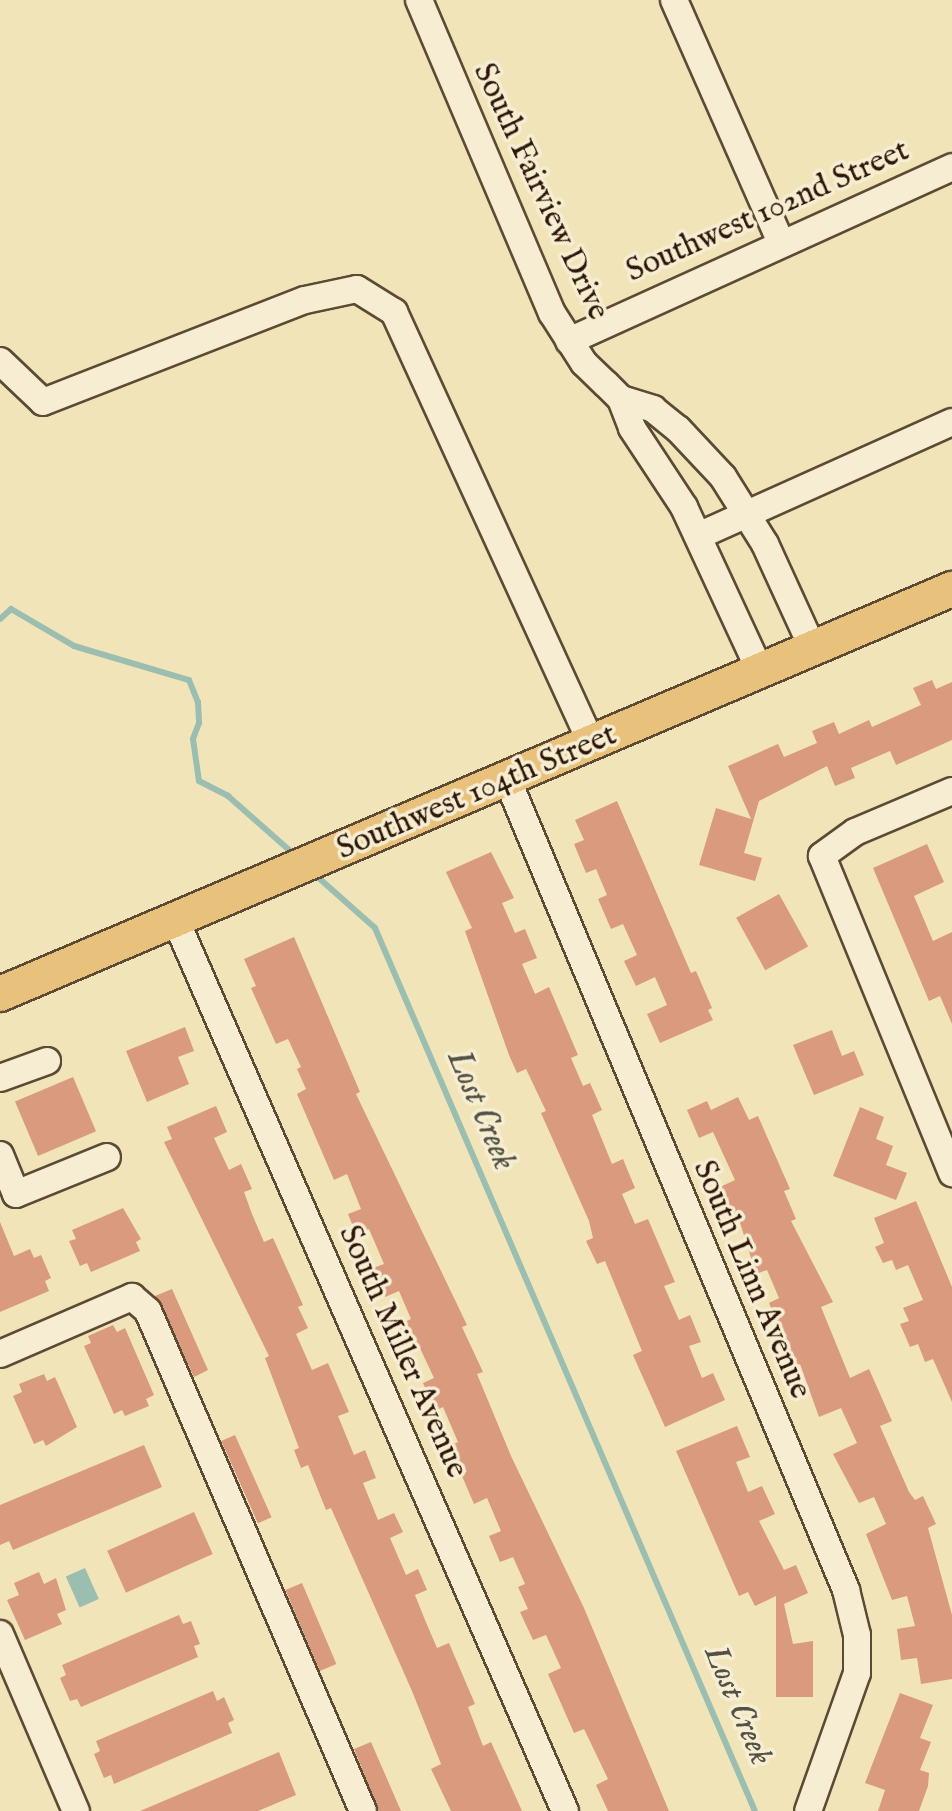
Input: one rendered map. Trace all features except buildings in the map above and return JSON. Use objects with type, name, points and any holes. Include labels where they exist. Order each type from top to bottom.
[{"type":"main road","name":"Southwest 104th Street","points":[[0,994],[508,781],[952,589]]},
{"type":"street","name":"South Fairview Drive","points":[[419,0],[522,247],[569,341],[621,399],[632,428],[698,536],[760,671]]},
{"type":"street","points":[[674,0],[781,243]]},
{"type":"street","name":"Southwest 102nd Street","points":[[569,341],[952,167]]},
{"type":"street","points":[[0,361],[43,402],[305,300],[357,289],[394,312],[592,744]]},
{"type":"street","name":"South Fairview Drive","points":[[621,399],[653,409],[678,429],[723,477],[747,513],[813,649]]},
{"type":"street","points":[[698,536],[952,422]]},
{"type":"street","name":"South Linn Avenue","points":[[508,781],[846,1590],[857,1635],[857,1673],[808,1811]]},
{"type":"street","points":[[952,791],[855,832],[822,856],[952,1173]]},
{"type":"street","name":"South Miller Avenue","points":[[176,921],[565,1811]]},
{"type":"street","points":[[0,1078],[47,1061]]},
{"type":"street","points":[[0,1155],[16,1194],[107,1157]]},
{"type":"street","points":[[0,1354],[132,1297],[148,1311],[363,1811]]},
{"type":"street","points":[[1,1640],[76,1811]]},
{"type":"shaded area","points":[[85,1568],[99,1599],[80,1608],[66,1577]]},
{"type":"waterway","name":"Lost Creek","points":[[0,619],[11,609],[74,646],[189,680],[198,702],[199,723],[193,739],[199,781],[228,796],[296,856]]},
{"type":"waterway","name":"Lost Creek","points":[[312,872],[375,928],[755,1811]]}]
